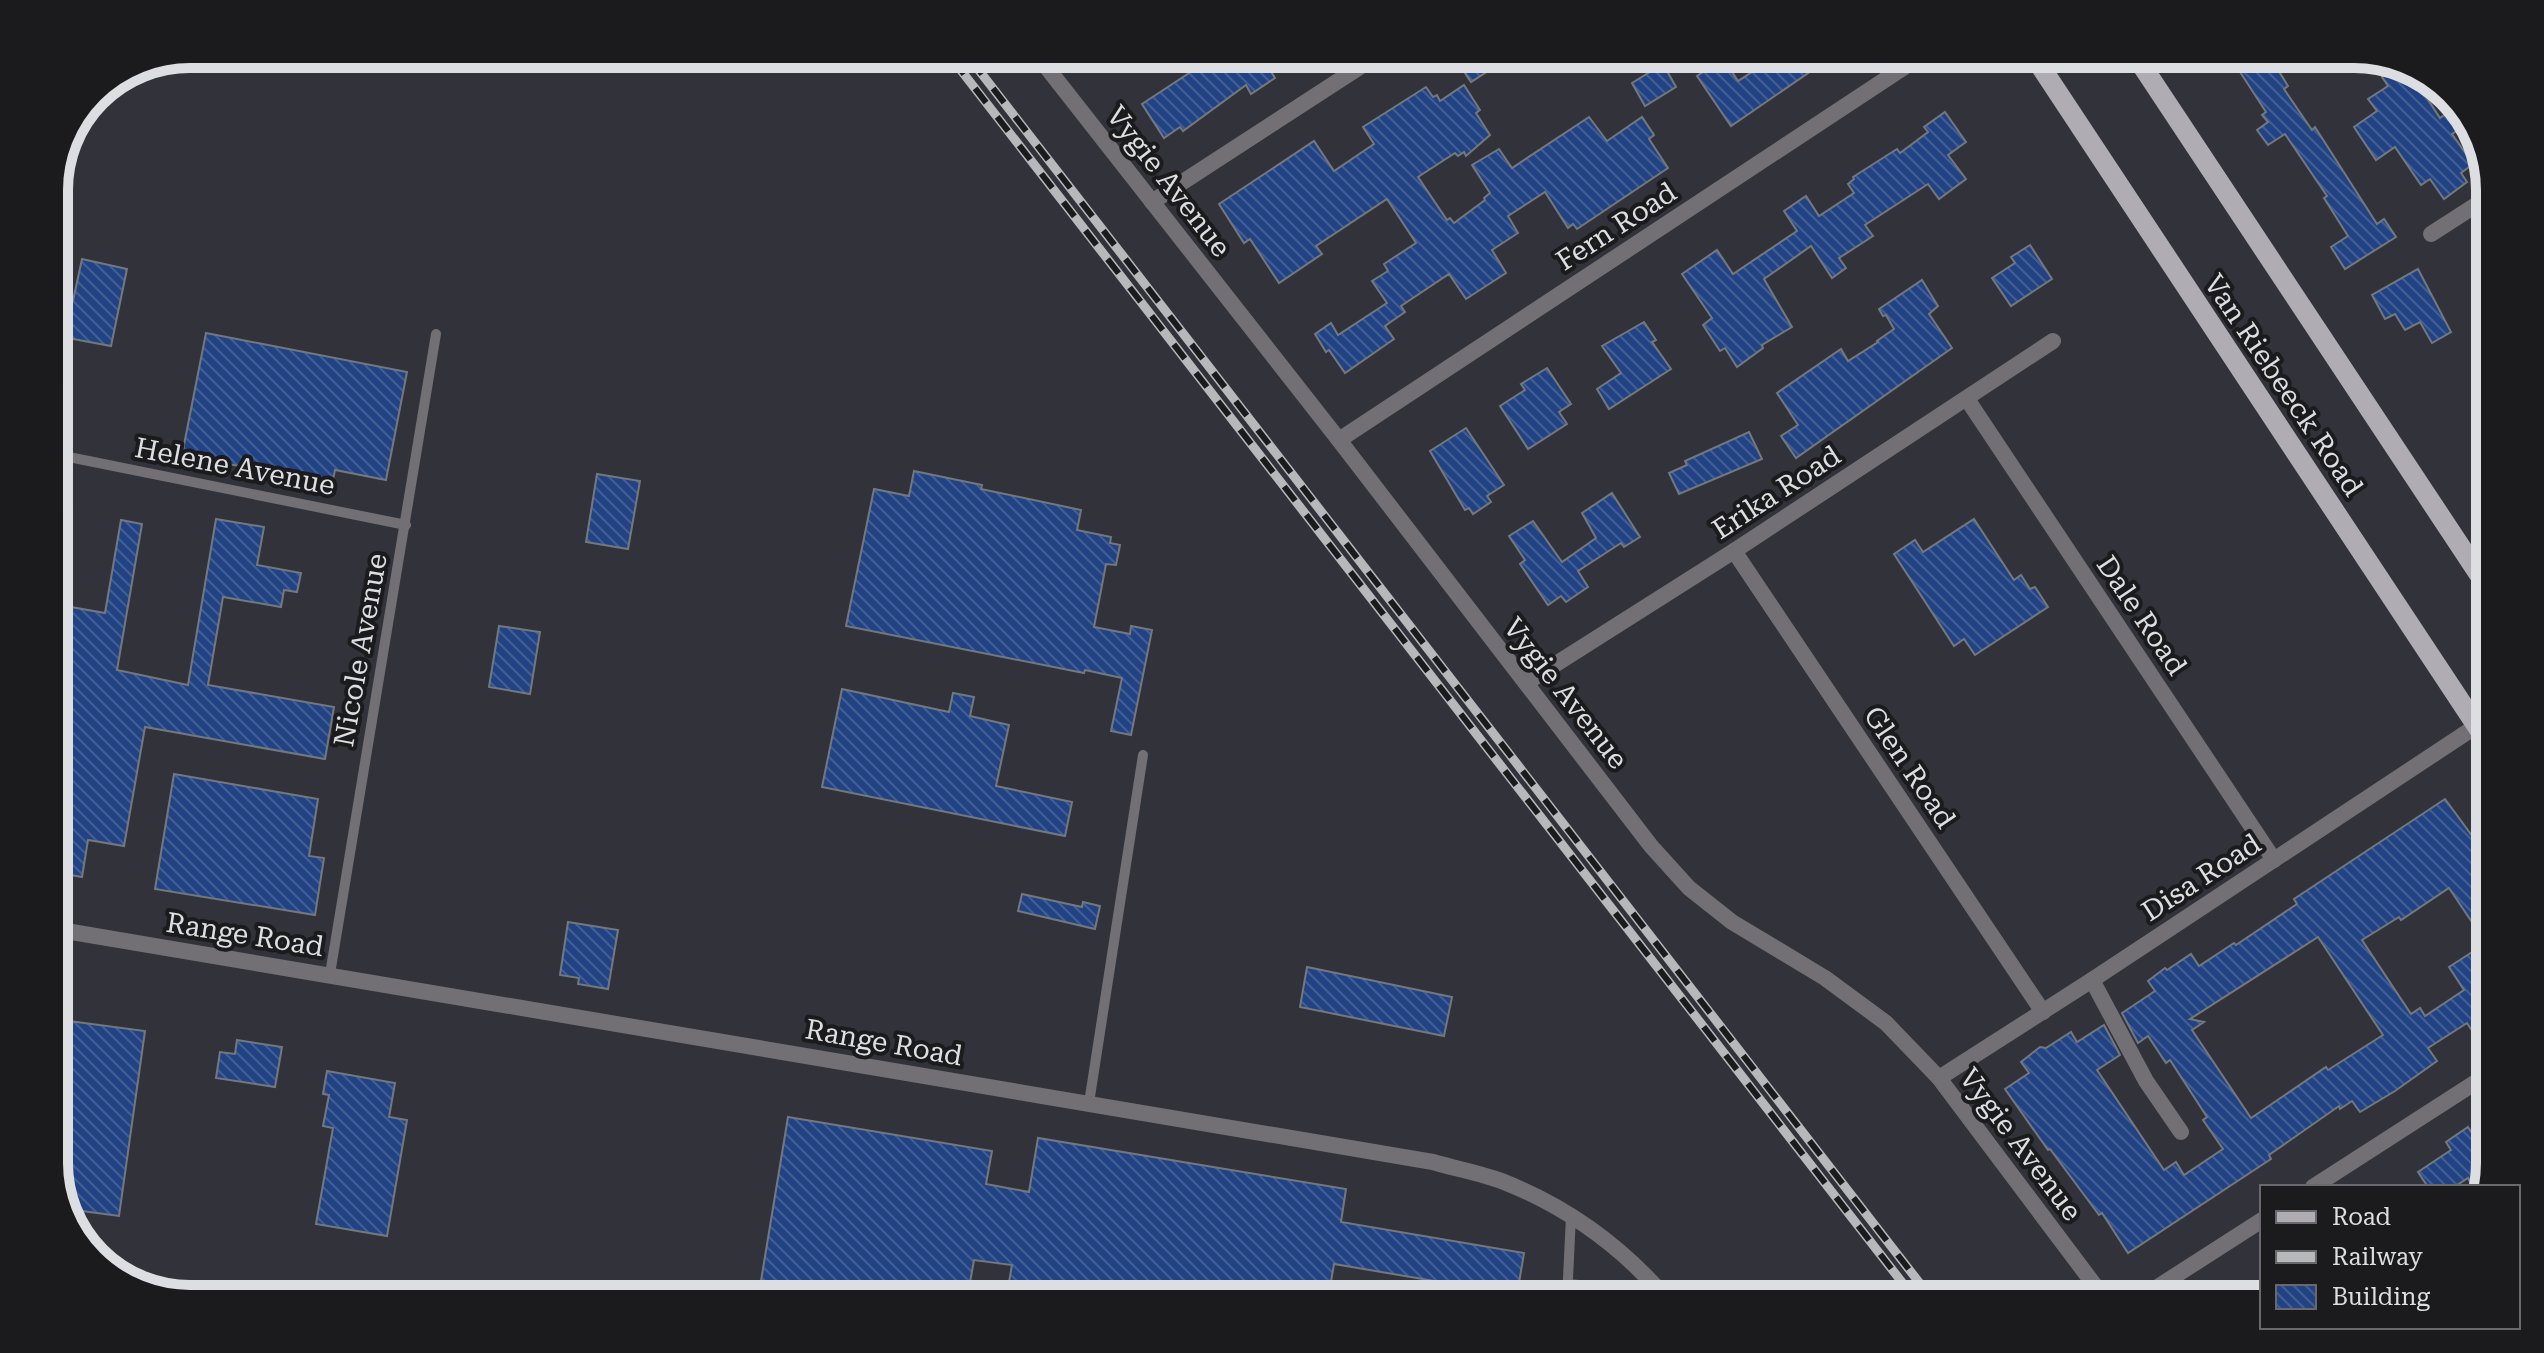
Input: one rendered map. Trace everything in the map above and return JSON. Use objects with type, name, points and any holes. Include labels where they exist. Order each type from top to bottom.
[{"type":"main road","name":"Van Riebeeck Road","points":[[2042,68],[2476,711]]},
{"type":"main road","name":"Van Riebeeck Road","points":[[2144,68],[2476,570]]},
{"type":"street","name":"Vygie Avenue","points":[[1047,68],[1339,440],[1651,846],[1689,888],[1732,922],[1825,978],[1886,1023],[1939,1078],[2094,1285]]},
{"type":"street","points":[[1152,202],[1358,68]]},
{"type":"street","name":"Fern Road","points":[[1339,440],[1903,68]]},
{"type":"street","points":[[2431,234],[2476,205]]},
{"type":"street","name":"Erika Road","points":[[1526,683],[1734,551],[2053,341]]},
{"type":"street","name":"Dale Road","points":[[1967,399],[2274,860]]},
{"type":"street","name":"Glen Road","points":[[1734,551],[2043,1012]]},
{"type":"street","name":"Disa Road","points":[[1939,1078],[2476,726]]},
{"type":"street","name":"Range Road","points":[[68,931],[1433,1162],[1501,1181],[1571,1216],[1629,1259],[1654,1285]]},
{"type":"street","points":[[2092,980],[2146,1081],[2181,1132]]},
{"type":"street","points":[[2316,1185],[2476,1082]]},
{"type":"street","points":[[2161,1285],[2260,1221]]},
{"type":"lane","name":"Nicole Avenue","points":[[330,974],[436,334]]},
{"type":"lane","name":"Helene Avenue","points":[[68,457],[406,525]]},
{"type":"lane","points":[[1089,1103],[1143,755]]},
{"type":"lane","points":[[1571,1216],[1568,1284],[1579,1285]]},
{"type":"building","points":[[1197,68],[1269,68],[1275,78],[1251,94],[1246,85],[1183,131],[1180,127],[1164,138],[1142,104]]},
{"type":"building","points":[[1462,68],[1493,68],[1471,82]]},
{"type":"building","points":[[1656,68],[1665,68],[1676,87],[1645,106],[1632,83]]},
{"type":"building","points":[[1709,68],[1730,68],[1738,81],[1758,68],[1816,68],[1731,126],[1697,76]]},
{"type":"building","points":[[2237,68],[2277,68],[2288,86],[2284,89],[2312,130],[2315,127],[2377,224],[2384,219],[2396,237],[2345,269],[2331,247],[2348,236],[2324,198],[2327,196],[2285,134],[2268,145],[2257,130],[2268,122],[2262,115],[2266,112]]},
{"type":"building","points":[[2383,71],[2420,88],[2440,118],[2447,113],[2458,130],[2452,134],[2473,164],[2461,173],[2467,182],[2444,199],[2430,179],[2421,185],[2395,147],[2376,160],[2354,127],[2377,111],[2368,99],[2388,86],[2382,77]]},
{"type":"building","points":[[1464,85],[1480,110],[1476,113],[1490,135],[1466,156],[1464,152],[1458,156],[1455,153],[1418,177],[1447,220],[1450,218],[1454,223],[1490,193],[1472,165],[1499,149],[1512,168],[1589,117],[1607,141],[1642,117],[1654,135],[1649,139],[1668,168],[1577,229],[1573,224],[1568,228],[1545,192],[1508,216],[1518,233],[1492,250],[1506,273],[1466,299],[1449,274],[1401,306],[1405,312],[1385,326],[1394,339],[1345,373],[1315,334],[1331,323],[1338,335],[1387,303],[1372,281],[1388,271],[1384,264],[1416,243],[1387,199],[1316,246],[1322,254],[1279,283],[1250,239],[1244,243],[1219,204],[1314,141],[1334,171],[1374,144],[1363,127],[1426,87],[1440,101]]},
{"type":"building","points":[[1945,112],[1966,142],[1948,155],[1966,179],[1939,199],[1928,184],[1865,225],[1873,236],[1839,258],[1846,268],[1832,278],[1811,246],[1764,279],[1792,327],[1762,345],[1763,348],[1737,367],[1725,348],[1720,351],[1703,325],[1712,318],[1682,274],[1717,250],[1733,274],[1797,231],[1784,211],[1806,196],[1819,216],[1854,193],[1848,184],[1853,177],[1897,149],[1900,153],[1928,132],[1924,127]]},
{"type":"building","points":[[2030,245],[2052,279],[2011,306],[1992,278],[2015,263],[2011,257]]},
{"type":"building","points":[[82,259],[127,269],[111,346],[68,338],[68,300],[73,301]]},
{"type":"building","points":[[2418,269],[2451,332],[2432,343],[2420,322],[2405,330],[2395,314],[2385,319],[2372,295]]},
{"type":"building","points":[[1922,280],[1938,306],[1929,314],[1952,348],[1796,458],[1781,436],[1798,425],[1777,393],[1841,349],[1848,361],[1878,342],[1894,329],[1879,309]]},
{"type":"building","points":[[1644,322],[1656,340],[1652,342],[1671,369],[1609,409],[1597,389],[1621,373],[1602,346]]},
{"type":"building","points":[[206,333],[407,372],[386,480],[335,470],[332,484],[182,455]]},
{"type":"building","points":[[1547,368],[1571,404],[1559,412],[1567,424],[1528,449],[1500,406],[1525,390],[1521,384]]},
{"type":"building","points":[[1466,428],[1504,485],[1487,496],[1491,502],[1473,514],[1469,508],[1465,510],[1430,451]]},
{"type":"building","points":[[1749,432],[1762,459],[1679,494],[1669,473],[1687,465],[1685,461]]},
{"type":"building","points":[[914,471],[1081,510],[1077,530],[1111,537],[1110,543],[1120,545],[1116,565],[1106,564],[1094,627],[1130,634],[1131,626],[1152,630],[1131,735],[1111,731],[1122,678],[846,626],[874,489],[909,496]]},
{"type":"building","points":[[597,474],[640,481],[628,549],[586,542]]},
{"type":"building","points":[[1612,493],[1640,537],[1624,547],[1621,543],[1578,571],[1588,587],[1566,602],[1561,596],[1548,605],[1520,564],[1525,560],[1509,536],[1533,521],[1562,562],[1596,538],[1582,513]]},
{"type":"building","points":[[216,519],[264,527],[257,565],[301,573],[297,592],[284,590],[281,607],[223,597],[208,685],[334,707],[325,759],[145,727],[124,846],[88,840],[82,877],[68,874],[68,606],[105,613],[121,520],[142,524],[117,670],[188,685]]},
{"type":"building","points":[[1974,519],[2014,580],[2021,575],[2030,589],[2035,587],[2048,607],[1975,655],[1964,639],[1954,646],[1894,554],[1915,540],[1923,552]]},
{"type":"building","points":[[499,626],[540,632],[530,694],[489,687]]},
{"type":"building","points":[[842,689],[949,712],[953,693],[974,697],[970,716],[1009,725],[996,786],[1072,802],[1065,836],[822,787]]},
{"type":"building","points":[[174,774],[318,799],[309,856],[324,858],[315,915],[155,889]]},
{"type":"building","points":[[2445,799],[2476,841],[2476,928],[2449,888],[2401,920],[2399,917],[2362,940],[2411,1014],[2420,1008],[2425,1016],[2464,990],[2449,967],[2476,949],[2476,1026],[2471,1029],[2467,1023],[2428,1048],[2437,1061],[2395,1091],[2360,1112],[2352,1101],[2340,1109],[2339,1106],[2269,1155],[2271,1159],[2128,1253],[2102,1213],[2099,1215],[2048,1150],[2005,1089],[2029,1073],[2021,1062],[2040,1047],[2046,1048],[2071,1032],[2077,1042],[2104,1025],[2120,1055],[2097,1070],[2164,1170],[2176,1162],[2184,1175],[2223,1149],[2203,1120],[2207,1117],[2170,1060],[2166,1063],[2148,1036],[2138,1043],[2122,1013],[2155,991],[2148,981],[2165,968],[2167,970],[2191,954],[2199,966],[2297,904],[2294,899]],"holes":[[[2318,937],[2383,1035],[2328,1070],[2326,1067],[2251,1118],[2192,1030],[2204,1022],[2190,1019]]]},
{"type":"building","points":[[1022,894],[1082,907],[1083,902],[1100,906],[1095,929],[1018,911]]},
{"type":"building","points":[[568,922],[618,930],[608,989],[578,984],[579,978],[560,975]]},
{"type":"building","points":[[1307,967],[1452,997],[1444,1036],[1300,1007]]},
{"type":"building","points":[[68,1021],[145,1031],[119,1216],[78,1210],[70,1187]]},
{"type":"building","points":[[237,1040],[282,1047],[275,1087],[216,1078],[220,1052],[235,1054]]},
{"type":"building","points":[[327,1071],[395,1083],[389,1117],[407,1120],[387,1236],[316,1224],[333,1128],[323,1126],[329,1095],[323,1094]]},
{"type":"building","points":[[788,1117],[992,1151],[986,1184],[1029,1192],[1038,1138],[1346,1189],[1341,1222],[1524,1253],[1519,1285],[1458,1285],[1334,1264],[1330,1285],[1008,1285],[1012,1265],[974,1260],[970,1285],[760,1285]]},
{"type":"building","points":[[2468,1127],[2476,1139],[2474,1185],[2468,1178],[2457,1185],[2427,1185],[2418,1172],[2451,1150],[2446,1142]]},
{"type":"railway","points":[[959,68],[1904,1285]]},
{"type":"railway","points":[[977,68],[1921,1285]]}]
